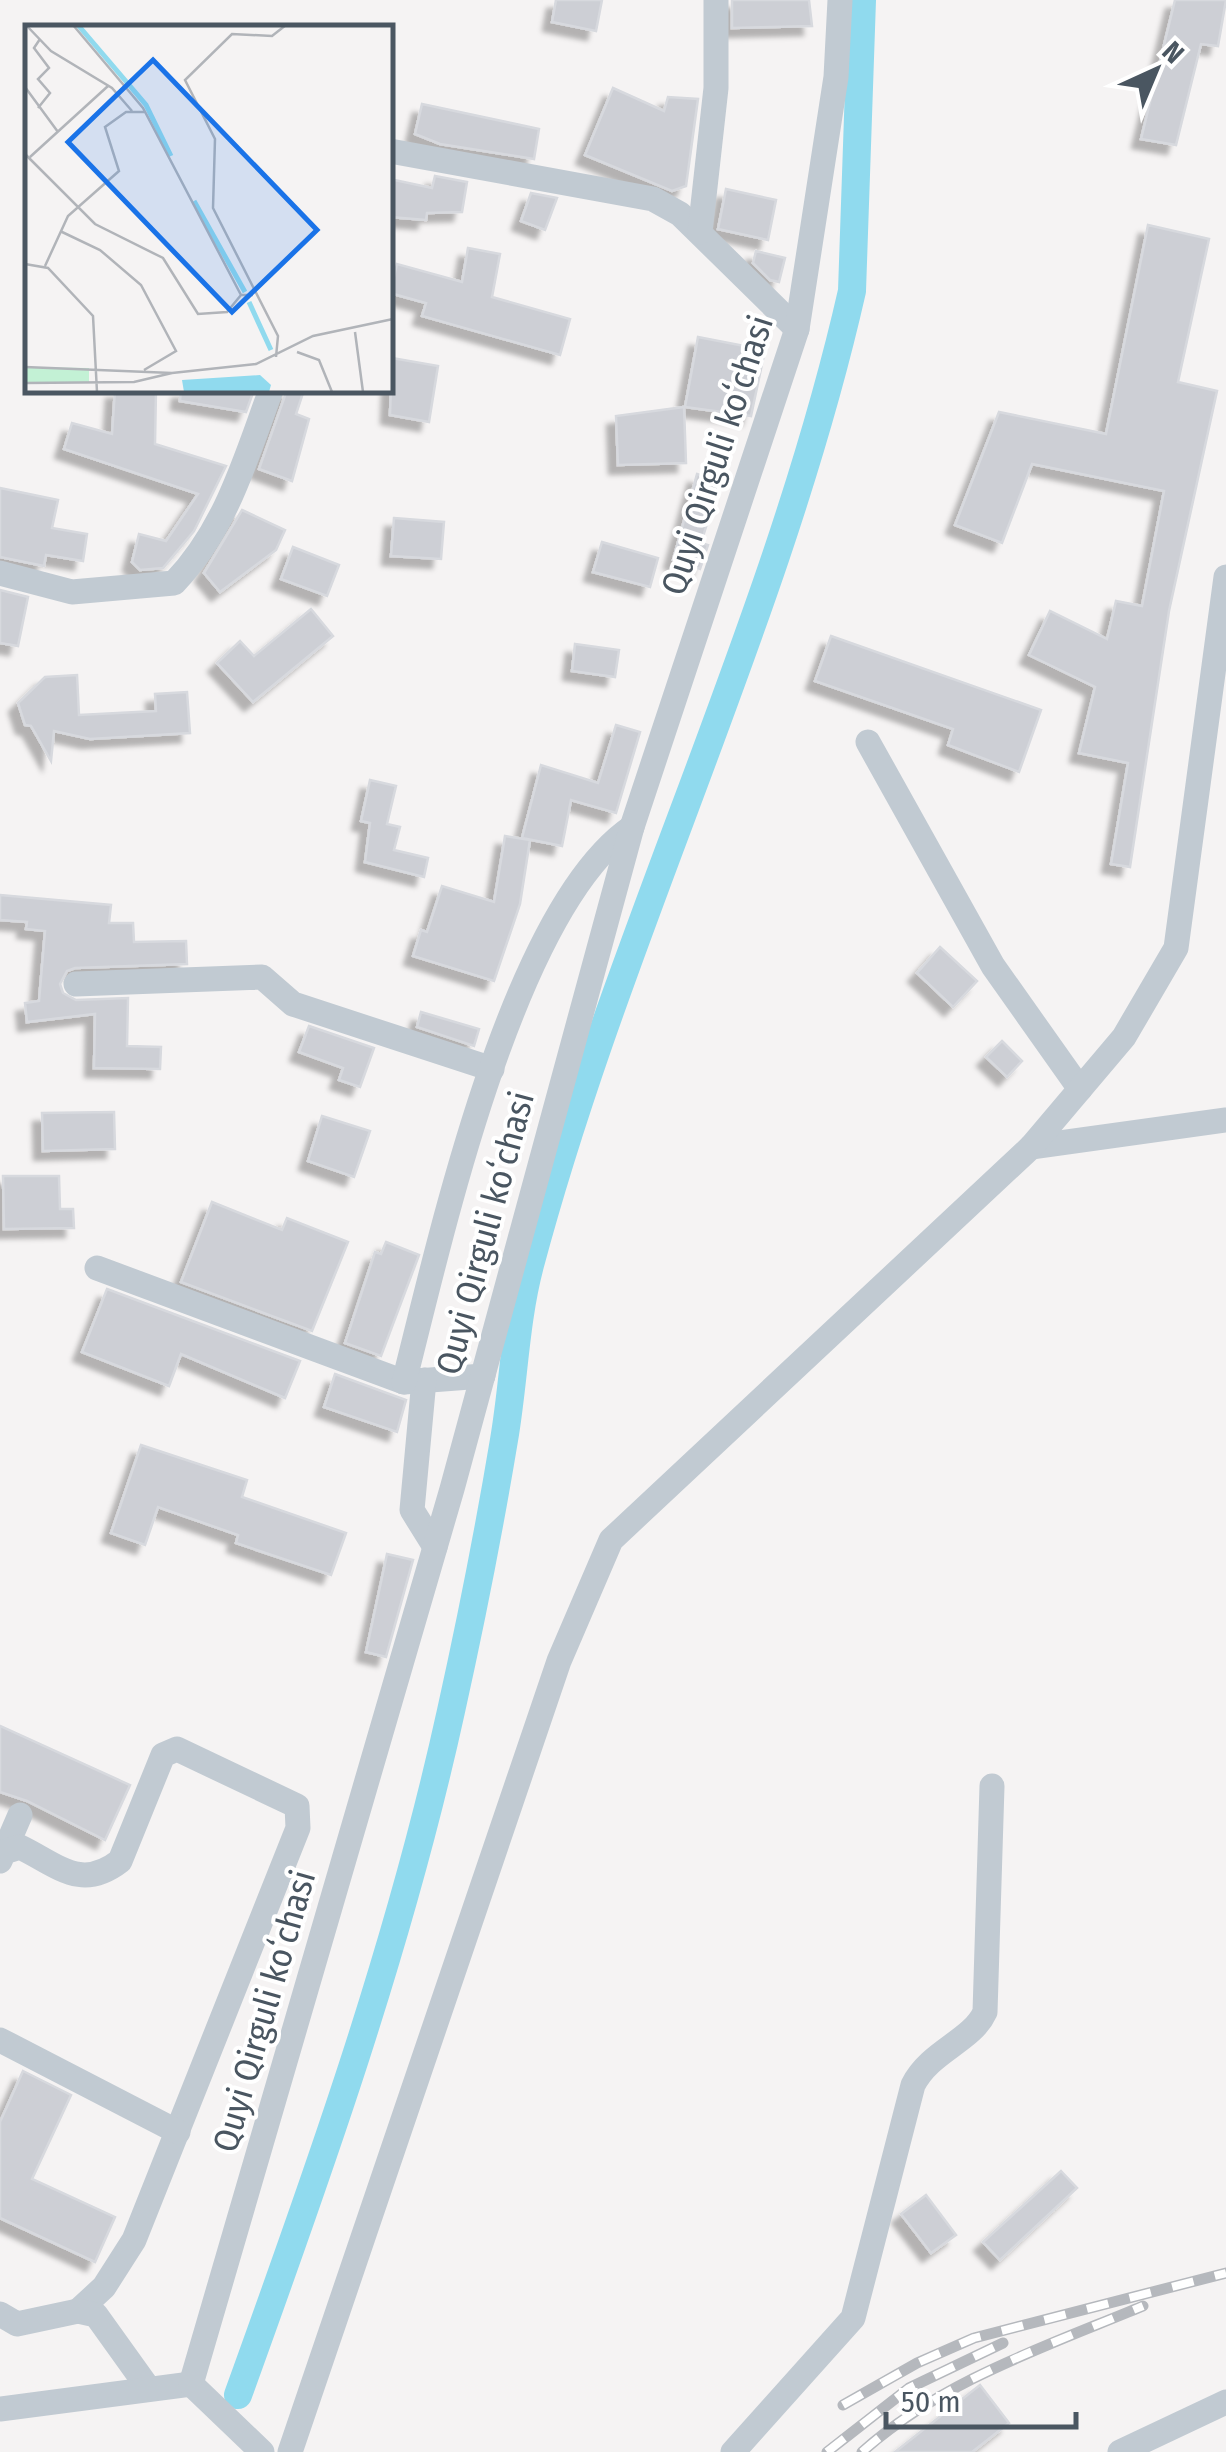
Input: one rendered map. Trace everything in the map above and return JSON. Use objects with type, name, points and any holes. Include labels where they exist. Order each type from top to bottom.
[{"type":"street","points":[[700,232],[716,88],[716,0]]},
{"type":"street","name":"Quyi Qirguli koʻchasi","points":[[191,2384],[435,1547],[632,827],[797,328],[836,77],[840,0]]},
{"type":"street","points":[[392,151],[653,199],[700,232],[797,328]]},
{"type":"street","points":[[0,573],[72,592],[174,583],[200,556],[224,516],[270,392]]},
{"type":"street","points":[[290,2452],[559,1660],[612,1540],[1031,1147],[1124,1037],[1176,948],[1226,577]]},
{"type":"street","points":[[868,742],[994,966],[1080,1089]]},
{"type":"street","points":[[435,1547],[412,1510],[414,1381],[492,1069],[570,894],[606,845],[632,827]]},
{"type":"street","points":[[76,984],[262,977],[294,1004],[492,1069]]},
{"type":"street","points":[[1031,1147],[1226,1120]]},
{"type":"street","points":[[96,1268],[414,1381],[483,1376]]},
{"type":"street","points":[[2,1857],[20,1846],[80,1877],[95,1878],[109,1870],[120,1861],[164,1755],[178,1749],[297,1806],[298,1828],[134,2240],[104,2286],[78,2310]]},
{"type":"street","points":[[732,2452],[853,2318],[913,2085],[921,2068],[979,2025],[985,2012],[992,1786]]},
{"type":"street","points":[[2,1857],[20,1815]]},
{"type":"street","points":[[0,2040],[178,2132]]},
{"type":"street","points":[[0,2314],[16,2324],[78,2310],[96,2315],[150,2390]]},
{"type":"street","points":[[0,2409],[191,2384],[262,2452]]},
{"type":"street","points":[[1120,2452],[1226,2402]]},
{"type":"building","points":[[556,0],[602,0],[596,31],[552,22]]},
{"type":"building","points":[[732,0],[809,0],[812,26],[732,28]]},
{"type":"building","points":[[1175,0],[1226,0],[1218,46],[1201,44],[1176,145],[1141,139]]},
{"type":"building","points":[[613,88],[664,111],[668,97],[698,99],[686,186],[672,191],[585,155]]},
{"type":"building","points":[[422,104],[539,129],[534,159],[440,144],[415,134]]},
{"type":"building","points":[[435,176],[467,182],[462,212],[427,213],[426,220],[392,217],[392,179],[432,188]]},
{"type":"building","points":[[726,189],[776,200],[768,240],[718,229]]},
{"type":"building","points":[[531,193],[557,198],[545,230],[521,221]]},
{"type":"building","points":[[1148,225],[1209,239],[1178,382],[1217,391],[1169,611],[1130,867],[1111,864],[1128,763],[1079,753],[1095,687],[1029,655],[1050,611],[1107,639],[1116,601],[1142,606],[1164,491],[1032,464],[1002,543],[955,525],[999,412],[1106,434]]},
{"type":"building","points":[[468,248],[500,254],[492,297],[570,319],[560,355],[422,316],[426,303],[392,294],[397,264],[462,282]]},
{"type":"building","points":[[756,251],[785,258],[779,282],[770,280],[753,263]]},
{"type":"building","points":[[698,337],[765,350],[751,416],[685,407]]},
{"type":"building","points":[[392,358],[438,366],[429,422],[390,415]]},
{"type":"building","points":[[115,392],[156,392],[155,444],[226,466],[194,531],[163,568],[140,570],[132,562],[139,534],[166,541],[198,494],[64,449],[72,423],[112,434]]},
{"type":"building","points":[[181,392],[253,392],[246,412],[180,401]]},
{"type":"building","points":[[286,392],[303,392],[296,414],[309,419],[292,481],[259,469]]},
{"type":"building","points":[[684,407],[686,463],[618,465],[616,416]]},
{"type":"building","points":[[697,474],[720,482],[701,543],[708,545],[700,569],[673,560]]},
{"type":"building","points":[[0,488],[58,500],[52,528],[87,534],[83,561],[46,555],[44,566],[0,557]]},
{"type":"building","points":[[242,510],[285,530],[276,550],[220,592],[204,573]]},
{"type":"building","points":[[394,518],[444,522],[441,559],[391,556]]},
{"type":"building","points":[[602,542],[658,558],[650,587],[593,572]]},
{"type":"building","points":[[293,547],[339,565],[327,596],[281,579]]},
{"type":"building","points":[[0,590],[28,597],[18,646],[0,643]]},
{"type":"building","points":[[311,609],[333,636],[253,702],[217,663],[240,641],[254,656]]},
{"type":"building","points":[[831,636],[1041,710],[1019,772],[948,745],[953,729],[815,681]]},
{"type":"building","points":[[575,644],[619,650],[615,677],[572,671]]},
{"type":"building","points":[[77,675],[79,715],[156,711],[155,694],[187,692],[190,733],[90,739],[54,731],[51,761],[31,726],[25,725],[18,703],[45,677]]},
{"type":"building","points":[[616,725],[640,732],[616,813],[571,800],[562,846],[522,838],[541,765],[598,783]]},
{"type":"building","points":[[370,780],[396,786],[387,824],[400,827],[394,850],[428,858],[424,877],[365,862],[370,823],[361,821]]},
{"type":"building","points":[[505,836],[530,840],[520,904],[494,981],[413,956],[421,930],[427,932],[442,886],[494,902]]},
{"type":"building","points":[[0,895],[111,905],[109,923],[133,923],[134,942],[186,941],[187,964],[75,968],[67,971],[60,984],[63,993],[76,1000],[128,998],[127,1046],[161,1047],[160,1069],[94,1068],[95,1014],[27,1022],[25,1003],[39,1001],[45,931],[26,929],[27,922],[0,920]]},
{"type":"building","points":[[940,947],[977,981],[953,1007],[917,973]]},
{"type":"building","points":[[421,1012],[479,1029],[474,1046],[417,1027]]},
{"type":"building","points":[[309,1026],[374,1048],[360,1087],[339,1080],[343,1068],[299,1052]]},
{"type":"building","points":[[1002,1041],[1022,1061],[1007,1077],[986,1057]]},
{"type":"building","points":[[114,1112],[115,1149],[43,1151],[42,1113]]},
{"type":"building","points":[[322,1116],[370,1131],[354,1177],[308,1161]]},
{"type":"building","points":[[3,1176],[59,1176],[60,1209],[73,1209],[74,1228],[4,1229]]},
{"type":"building","points":[[212,1202],[282,1230],[287,1218],[348,1242],[312,1331],[181,1282]]},
{"type":"building","points":[[386,1242],[419,1255],[381,1356],[345,1343],[375,1252],[381,1254]]},
{"type":"building","points":[[107,1289],[300,1361],[285,1398],[181,1354],[169,1386],[82,1352]]},
{"type":"building","points":[[335,1374],[406,1400],[397,1432],[324,1407]]},
{"type":"building","points":[[141,1445],[247,1480],[242,1497],[346,1533],[331,1575],[236,1543],[238,1535],[158,1507],[145,1545],[111,1533]]},
{"type":"building","points":[[387,1554],[413,1560],[386,1657],[366,1652]]},
{"type":"building","points":[[0,1726],[130,1785],[105,1840],[27,1801],[0,1792]]},
{"type":"building","points":[[23,2071],[71,2095],[32,2179],[115,2217],[95,2262],[0,2218],[0,2122]]},
{"type":"building","points":[[1061,2171],[1077,2188],[1000,2260],[983,2242]]},
{"type":"building","points":[[926,2195],[956,2235],[931,2253],[901,2214]]},
{"type":"building","points":[[980,2385],[1009,2423],[972,2452],[895,2452]]},
{"type":"waterway","points":[[238,2395],[356,2056],[431,1798],[492,1508],[525,1286],[566,1142],[740,658],[820,414],[852,291],[862,0]]},
{"type":"railway","points":[[843,2405],[917,2363],[974,2338],[1226,2273]]},
{"type":"railway","points":[[862,2452],[893,2427],[960,2385],[1143,2306]]},
{"type":"railway","points":[[827,2452],[909,2388],[1003,2343]]}]
